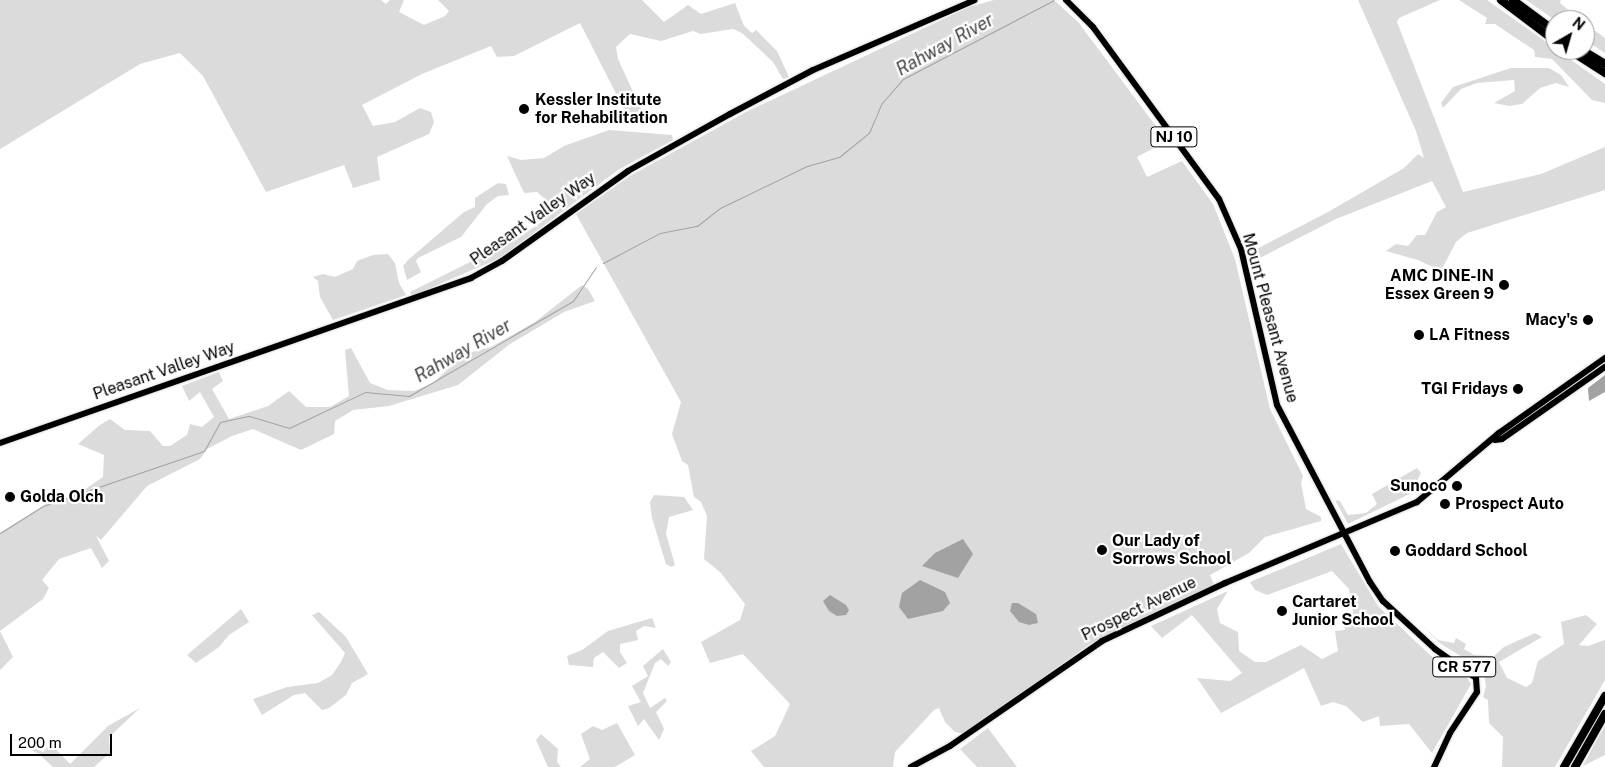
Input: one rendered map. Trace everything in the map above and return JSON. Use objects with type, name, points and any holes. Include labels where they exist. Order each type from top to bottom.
[{"type":"highway","points":[[1501,0],[1545,33]]},
{"type":"highway","points":[[1513,0],[1545,24]]},
{"type":"highway","points":[[1585,60],[1605,73]]},
{"type":"highway","points":[[1564,767],[1605,696]]},
{"type":"highway","points":[[1575,767],[1605,714]]},
{"type":"main road","name":"Pleasant Valley Way","points":[[0,443],[471,278],[502,261],[628,171],[730,114],[813,70],[975,0]]},
{"type":"main road","name":"Mount Pleasant Avenue","points":[[1066,0],[1093,27],[1222,203],[1240,249],[1277,405],[1344,534],[1383,601],[1435,649],[1476,678],[1477,692],[1450,734],[1434,767]]},
{"type":"main road","name":"Prospect Avenue","points":[[911,767],[945,749],[1102,641],[1225,583],[1417,502],[1495,440],[1499,434],[1605,358]]},
{"type":"main road","name":"Prospect Avenue","points":[[1495,440],[1502,439],[1605,367]]},
{"type":"shaded area","points":[[0,0],[381,0],[386,4],[390,0],[404,0],[399,12],[424,25],[445,16],[449,11],[438,0],[642,0],[664,22],[688,5],[701,14],[735,3],[744,26],[752,33],[756,30],[777,51],[789,77],[783,79],[773,62],[742,33],[733,29],[701,34],[693,31],[661,41],[630,34],[616,47],[618,59],[642,111],[662,122],[629,119],[580,23],[514,56],[497,57],[491,46],[422,74],[362,105],[373,126],[395,122],[420,108],[431,112],[434,122],[429,134],[377,157],[380,180],[353,188],[344,165],[266,192],[203,76],[180,53],[140,64],[0,149]]},
{"type":"shaded area","points":[[994,0],[1054,0],[1079,23],[1167,141],[1137,157],[1147,177],[1182,161],[1213,204],[1235,259],[1270,409],[1303,476],[1301,483],[1306,509],[1321,517],[1321,521],[1265,537],[1249,553],[1210,575],[1214,585],[1090,644],[964,734],[955,732],[945,722],[939,708],[934,710],[895,752],[893,767],[764,767],[751,751],[775,736],[790,704],[743,654],[710,663],[701,642],[740,620],[745,604],[721,573],[704,559],[707,516],[701,502],[694,497],[688,465],[682,461],[672,434],[681,402],[576,214],[630,176],[748,111],[969,7]]},
{"type":"shaded area","points":[[1358,0],[1440,0],[1399,18],[1397,22],[1463,192],[1541,174],[1605,147],[1605,190],[1467,233],[1456,242],[1441,271],[1418,260],[1386,251],[1396,244],[1408,246],[1417,235],[1425,235],[1437,212],[1446,207],[1432,181],[1336,219],[1252,262],[1249,253],[1328,212],[1404,168],[1418,154],[1424,158],[1416,131]]},
{"type":"shaded area","points":[[1459,0],[1487,0],[1545,41],[1545,58],[1535,57],[1534,50],[1495,24],[1485,24],[1487,18]]},
{"type":"shaded area","points":[[1526,0],[1561,0],[1560,3],[1569,10],[1545,10],[1545,13]]},
{"type":"shaded area","points":[[1595,30],[1605,38],[1605,53],[1595,46]]},
{"type":"shaded area","points":[[1553,60],[1571,60],[1605,84],[1605,103],[1592,100]]},
{"type":"shaded area","points":[[1511,68],[1549,68],[1561,75],[1569,87],[1556,83],[1540,88],[1522,104],[1509,106],[1494,103],[1515,91],[1514,80],[1477,83],[1461,89],[1443,108],[1441,103],[1453,87]]},
{"type":"shaded area","points":[[609,130],[672,135],[673,140],[618,170],[500,258],[412,296],[410,292],[474,260],[487,257],[542,222],[549,208],[546,200],[537,192],[524,193],[507,156],[521,160],[544,158],[564,146]]},
{"type":"shaded area","points":[[498,183],[506,184],[509,195],[498,196],[487,204],[461,237],[418,258],[416,261],[421,272],[407,280],[403,266],[408,260],[464,212],[475,207],[475,198]]},
{"type":"shaded area","points":[[388,254],[395,263],[399,283],[406,295],[333,320],[320,297],[318,281],[313,277],[323,274],[335,277],[353,269],[357,261],[373,255]]},
{"type":"shaded area","points":[[582,285],[588,289],[595,301],[564,312],[510,344],[458,385],[389,406],[353,410],[335,421],[334,434],[301,450],[253,429],[232,436],[207,449],[200,459],[147,486],[101,540],[96,536],[109,561],[102,568],[91,548],[59,559],[42,580],[49,588],[43,599],[0,631],[0,533],[49,502],[75,496],[103,477],[104,455],[78,444],[110,419],[125,430],[150,431],[163,446],[170,446],[187,435],[190,424],[202,427],[214,417],[200,392],[189,401],[182,386],[219,372],[223,381],[212,389],[229,419],[268,406],[289,391],[306,407],[330,407],[349,396],[345,350],[351,348],[370,383],[388,390],[414,391],[433,383],[464,354],[491,347],[535,322]]},
{"type":"shaded area","points":[[1605,375],[1605,392],[1589,401],[1588,388]]},
{"type":"shaded area","points":[[1417,468],[1421,473],[1417,481],[1418,490],[1348,524],[1335,500],[1340,501],[1348,515],[1366,513],[1377,504],[1372,494]]},
{"type":"shaded area","points":[[654,495],[684,497],[693,510],[669,517],[666,534],[675,565],[671,567],[666,564],[652,518],[650,502]]},
{"type":"shaded area","points":[[963,539],[973,554],[958,578],[922,566],[935,553]]},
{"type":"shaded area","points":[[1341,544],[1378,606],[1431,656],[1467,678],[1471,684],[1432,753],[1409,724],[1380,726],[1379,716],[1363,722],[1346,706],[1333,702],[1321,706],[1304,668],[1221,713],[1197,678],[1230,681],[1242,673],[1192,615],[1162,638],[1151,626],[1228,591],[1217,609],[1220,623],[1238,632],[1239,651],[1255,662],[1266,662],[1301,645],[1322,659],[1338,651],[1335,631],[1345,630],[1343,621],[1353,613],[1349,589],[1332,571],[1267,595],[1255,590],[1250,582]]},
{"type":"shaded area","points":[[920,580],[945,592],[950,603],[943,611],[908,619],[899,607],[902,593]]},
{"type":"shaded area","points":[[830,595],[846,605],[849,610],[846,615],[837,616],[829,611],[823,601]]},
{"type":"shaded area","points":[[1012,603],[1018,603],[1036,614],[1038,623],[1029,625],[1019,622],[1010,611]]},
{"type":"shaded area","points":[[241,609],[249,622],[229,635],[219,647],[196,663],[187,655]]},
{"type":"shaded area","points":[[319,612],[346,637],[368,674],[352,683],[346,695],[329,708],[322,710],[305,693],[294,695],[262,715],[253,699],[287,687],[318,683],[332,675],[341,662],[345,653],[312,615]]},
{"type":"shaded area","points":[[1586,615],[1597,624],[1579,645],[1588,646],[1605,640],[1605,680],[1555,767],[1502,767],[1503,737],[1489,723],[1488,700],[1483,697],[1486,686],[1484,675],[1477,666],[1441,644],[1416,620],[1438,640],[1454,643],[1456,638],[1466,644],[1464,649],[1474,655],[1494,656],[1504,647],[1535,633],[1542,637],[1499,662],[1507,678],[1526,687],[1532,683],[1538,661],[1564,644],[1561,622]]},
{"type":"shaded area","points":[[652,618],[656,628],[644,626],[636,631],[638,640],[620,644],[620,652],[627,663],[619,668],[603,652],[594,658],[593,667],[569,665],[567,656],[582,650],[608,631]]},
{"type":"shaded area","points":[[0,631],[13,657],[0,670]]},
{"type":"shaded area","points":[[663,649],[671,662],[668,666],[661,659],[655,663],[643,693],[650,708],[665,698],[667,701],[656,712],[664,729],[659,740],[644,719],[638,726],[628,706],[641,702],[632,686],[648,676],[643,666]]},
{"type":"shaded area","points":[[140,708],[109,737],[110,753],[94,767],[53,767],[40,755],[11,738],[43,752],[51,744],[70,764],[108,726]]},
{"type":"shaded area","points":[[617,723],[635,755],[615,767],[580,767],[590,759],[581,734],[593,726],[602,730]]},
{"type":"shaded area","points":[[1605,726],[1605,755],[1583,766],[1594,745]]},
{"type":"shaded area","points":[[988,728],[1017,767],[977,767],[960,749]]},
{"type":"shaded area","points":[[541,734],[558,749],[557,762],[561,767],[548,767],[536,740]]},
{"type":"waterway","name":"Rahway River","points":[[603,263],[660,233],[697,226],[720,208],[807,166],[839,157],[869,133],[882,103],[903,79],[1054,0]]},
{"type":"waterway","name":"Rahway River","points":[[0,533],[43,506],[204,451],[220,422],[249,416],[289,428],[365,392],[409,396],[573,301],[596,267]]},
{"type":"place","name":"Kessler Institute for Rehabilitation","points":[[524,109]]},
{"type":"place","name":"AMC DINE-IN Essex Green 9","points":[[1504,285]]},
{"type":"place","name":"Macy's","points":[[1588,320]]},
{"type":"place","name":"LA Fitness","points":[[1419,335]]},
{"type":"place","name":"TGI Fridays","points":[[1518,389]]},
{"type":"place","name":"Sunoco","points":[[1457,486]]},
{"type":"place","name":"Golda Olch","points":[[10,497]]},
{"type":"place","name":"Prospect Auto","points":[[1445,504]]},
{"type":"place","name":"Our Lady of Sorrows School","points":[[1102,550]]},
{"type":"place","name":"Goddard School","points":[[1395,551]]},
{"type":"place","name":"Cartaret Junior School","points":[[1282,611]]}]
